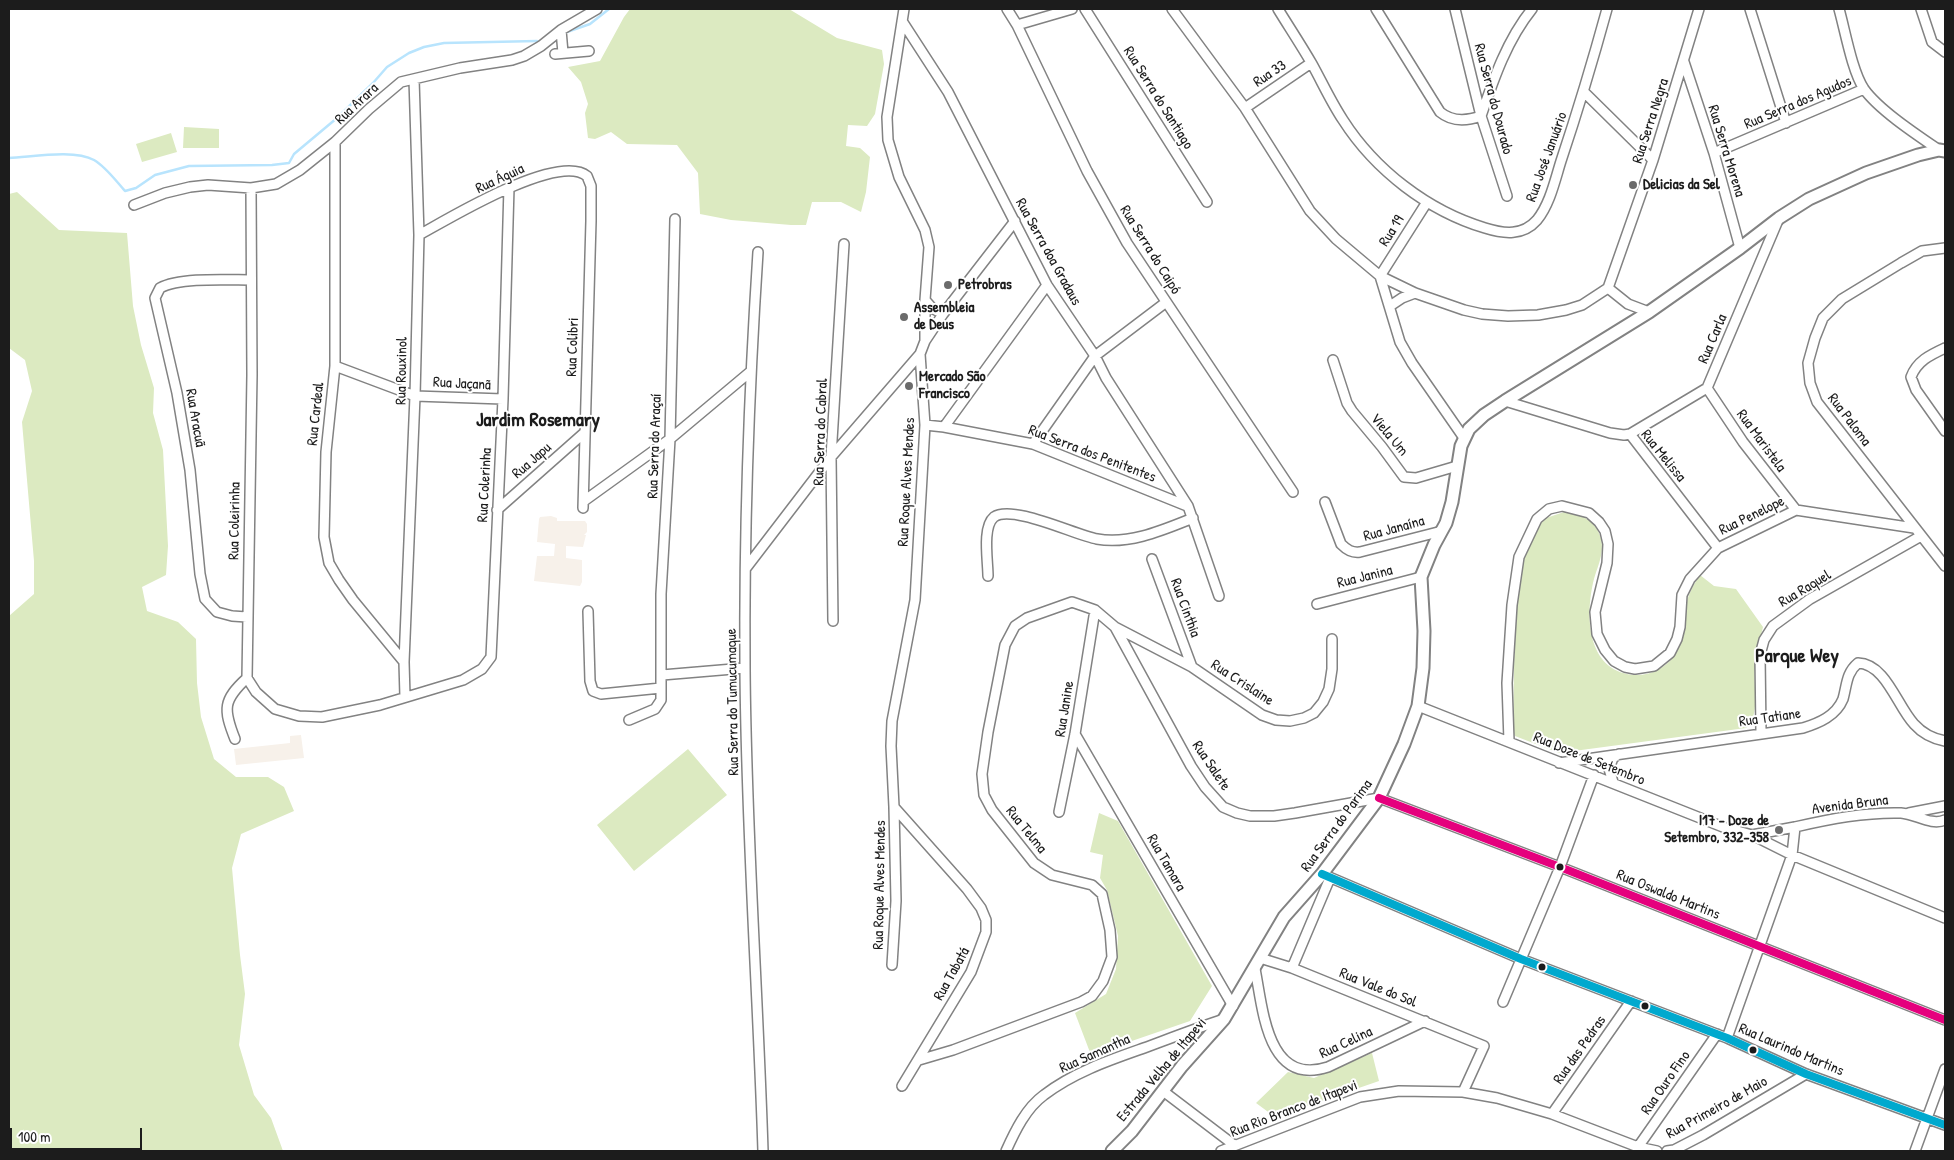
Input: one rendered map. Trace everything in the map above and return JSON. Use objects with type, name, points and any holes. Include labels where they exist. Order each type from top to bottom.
[{"type":"street","name":"Rua Arara","points":[[134,205],[190,186],[208,185],[251,188],[266,186],[286,179],[335,142],[369,109],[401,82],[524,56],[541,46],[561,30],[597,9]]},
{"type":"street","name":"Rua Roque Alves Mendes","points":[[892,965],[896,901],[891,746],[892,721],[915,600],[925,425],[920,354],[925,341],[925,300],[929,248],[927,237],[899,177],[890,148],[888,130],[887,117],[904,9]]},
{"type":"street","name":"Rua Serra do Caipó","points":[[1007,9],[1017,25],[1087,171],[1127,243],[1165,303],[1293,492]]},
{"type":"street","points":[[1017,25],[1072,9]]},
{"type":"street","name":"Rua Serra do Santiago","points":[[1085,9],[1207,202]]},
{"type":"street","points":[[1172,9],[1245,108],[1310,211],[1336,238],[1380,276],[1415,293],[1464,310],[1482,314],[1508,316],[1538,315],[1566,310],[1582,305],[1608,288],[1628,304],[1649,312]]},
{"type":"street","name":"Rua José Januário","points":[[1278,9],[1344,121],[1368,151],[1393,177],[1427,202],[1463,220],[1495,231],[1523,231],[1529,228],[1544,209],[1584,92],[1607,9]]},
{"type":"street","points":[[1376,9],[1440,112],[1458,120],[1481,116],[1516,29],[1532,9]]},
{"type":"street","name":"Rua Serra do Dourado","points":[[1455,9],[1481,116],[1507,196]]},
{"type":"street","name":"Rua Serra Negra","points":[[1608,288],[1653,160],[1699,9]]},
{"type":"street","points":[[1750,9],[1786,123]]},
{"type":"street","points":[[1839,9],[1864,89],[1889,113],[1942,150]]},
{"type":"street","points":[[1921,9],[1932,42],[1945,52]]},
{"type":"street","name":"Rua Serra doa Gradaus","points":[[902,21],[948,92],[1047,285],[1095,356],[1106,378],[1188,506],[1218,596]]},
{"type":"street","points":[[561,30],[559,54],[589,51]]},
{"type":"street","name":"Rua Serra Morena","points":[[1684,62],[1714,153],[1740,248]]},
{"type":"street","name":"Rua 33","points":[[1245,108],[1311,63]]},
{"type":"street","name":"Rua Rouxinol","points":[[405,697],[404,662],[415,396],[419,235],[414,79]]},
{"type":"street","name":"Rua Serra dos Agudos","points":[[1714,153],[1864,89]]},
{"type":"street","points":[[1584,92],[1653,160]]},
{"type":"street","name":"Rua Cardeal","points":[[335,142],[335,366],[326,462],[324,536],[329,563],[353,600],[404,662]]},
{"type":"street","points":[[1380,276],[1400,342],[1412,363],[1464,438],[1469,430],[1484,416],[1505,401],[1649,312],[1779,218],[1809,200],[1866,173],[1942,150]]},
{"type":"street","name":"Rua Águia","points":[[419,235],[529,179],[553,173],[573,171],[584,173],[591,186]]},
{"type":"street","name":"Rua Colibri","points":[[591,186],[583,504],[670,439]]},
{"type":"street","name":"Rua Coleirinha","points":[[247,678],[252,375],[251,188]]},
{"type":"street","name":"Rua Colerinha","points":[[405,697],[464,680],[482,670],[488,663],[493,647],[509,188]]},
{"type":"street","name":"Rua 19","points":[[1380,276],[1427,202]]},
{"type":"street","name":"Rua Carla","points":[[1630,434],[1707,388],[1779,218]]},
{"type":"street","name":"Rua Serra do Araçaí","points":[[630,720],[659,705],[661,700],[661,594],[670,439],[675,219]]},
{"type":"street","points":[[925,341],[943,314],[1015,221]]},
{"type":"street","name":"Rua Serra do Cabral","points":[[833,621],[832,457],[844,244]]},
{"type":"street","name":"Rua Paloma","points":[[1945,248],[1922,251],[1842,299],[1823,318],[1808,363],[1810,384],[1817,402],[1945,566]]},
{"type":"street","name":"Rua Serra do Tumucumaque","points":[[758,252],[750,372],[745,668],[749,832],[758,992],[763,1151]]},
{"type":"street","name":"Rua Aracuã","points":[[247,617],[217,612],[205,599],[202,590],[190,470],[177,393],[155,298],[160,288],[171,284],[251,280]]},
{"type":"street","points":[[944,427],[1047,285]]},
{"type":"street","points":[[1390,306],[1402,298],[1415,293]]},
{"type":"street","points":[[925,300],[932,308],[943,314]]},
{"type":"street","points":[[1033,444],[1095,356],[1165,303]]},
{"type":"street","points":[[1945,348],[1922,360],[1914,368],[1911,377],[1921,397],[1945,431]]},
{"type":"street","points":[[746,568],[832,457],[920,354]]},
{"type":"street","name":"Viela Um","points":[[1333,360],[1347,403],[1404,477],[1416,478],[1457,466]]},
{"type":"street","name":"Rua Jaçanã","points":[[335,366],[415,396],[503,399]]},
{"type":"street","points":[[670,439],[750,372]]},
{"type":"street","name":"Rua Maristela","points":[[1707,388],[1743,442],[1796,510]]},
{"type":"street","name":"Rua Melissa","points":[[1505,401],[1610,433],[1624,436],[1630,434],[1718,548]]},
{"type":"street","name":"Rua Serra dos Penitentes","points":[[925,425],[1033,444],[1188,506]]},
{"type":"street","name":"Rua Japu","points":[[497,510],[584,433]]},
{"type":"street","name":"Rua Serra do Parima","points":[[1233,1006],[1284,917],[1326,876],[1379,798],[1404,744],[1418,706],[1423,668],[1424,632],[1421,577],[1442,531],[1452,502],[1457,466],[1464,438]]},
{"type":"street","name":"Rua Janaína","points":[[1325,502],[1341,544],[1346,550],[1352,552],[1360,552],[1442,531]]},
{"type":"street","name":"Rua Penelope","points":[[1509,741],[1507,683],[1512,605],[1519,556],[1537,519],[1549,509],[1562,506],[1589,512],[1600,522],[1608,544],[1607,563],[1595,612],[1597,634],[1605,650],[1614,660],[1625,667],[1635,668],[1654,666],[1670,652],[1677,639],[1680,627],[1682,596],[1690,579],[1718,548],[1796,510],[1914,528]]},
{"type":"street","points":[[988,576],[987,528],[995,516],[1003,513],[1034,519],[1094,539],[1109,541],[1144,535],[1193,518]]},
{"type":"street","name":"Rua Raquel","points":[[1762,733],[1760,655],[1764,640],[1773,626],[1810,599],[1921,536]]},
{"type":"street","name":"Rua Cinthia","points":[[1152,559],[1192,667]]},
{"type":"street","name":"Rua Janina","points":[[1317,604],[1421,577]]},
{"type":"street","name":"Rua Telma","points":[[919,1060],[953,1050],[1081,1002],[1092,996],[1103,981],[1112,957],[1112,946],[1102,894],[1098,889],[1087,883],[1052,875],[1034,863],[992,810],[984,794],[982,774],[1005,645],[1014,626],[1027,618],[1072,602],[1095,610],[1115,627]]},
{"type":"street","name":"Rua Janine","points":[[1059,812],[1075,734],[1095,610]]},
{"type":"street","points":[[588,612],[590,680],[594,691],[601,694],[661,688]]},
{"type":"street","name":"Rua Crislaine","points":[[1115,627],[1192,667],[1262,715],[1276,720],[1290,721],[1304,718],[1314,713],[1323,702],[1329,689],[1332,670],[1332,639]]},
{"type":"street","name":"Rua Salete","points":[[1115,627],[1191,766],[1204,787],[1223,807],[1250,816],[1274,816],[1379,798]]},
{"type":"street","name":"Rua Tatiane","points":[[1559,763],[1803,728],[1828,718],[1836,710],[1842,699],[1851,669],[1858,663],[1865,663],[1875,668],[1884,677],[1905,713],[1916,726],[1927,734],[1945,741]]},
{"type":"street","points":[[662,674],[745,668]]},
{"type":"street","points":[[235,739],[228,716],[227,704],[230,696],[247,678],[256,692],[275,709],[298,716],[333,716],[405,697]]},
{"type":"street","name":"Rua Doze de Setembro","points":[[1418,706],[1723,827],[1752,835],[1792,855],[1945,918]]},
{"type":"street","name":"Rua Tamara","points":[[1075,734],[1233,1006]]},
{"type":"street","points":[[1613,782],[1609,769],[1610,763],[1619,754]]},
{"type":"street","points":[[1503,1002],[1560,867],[1594,775]]},
{"type":"street","name":"Rua Oswaldo Martins","points":[[1379,798],[1560,867],[1945,1020]]},
{"type":"street","points":[[1906,813],[1945,806]]},
{"type":"street","name":"Rua Tabatá","points":[[894,807],[968,889],[981,908],[986,920],[986,932],[971,972],[902,1086]]},
{"type":"street","name":"Avenida Bruna","points":[[1795,827],[1879,812],[1906,813],[1943,823]]},
{"type":"street","points":[[1727,1038],[1761,947],[1792,855],[1795,827]]},
{"type":"street","name":"Rua Doze de Setembro","points":[[1752,835],[1795,827]]},
{"type":"street","points":[[1292,968],[1326,876]]},
{"type":"street","name":"Rua Laurindo Martins","points":[[1326,876],[1522,959],[1727,1038],[1806,1074],[1945,1125]]},
{"type":"street","name":"Rua Vale do Sol","points":[[1260,958],[1292,968],[1484,1046],[1464,1092]]},
{"type":"street","name":"Rua Celina","points":[[1255,969],[1267,1031],[1272,1045],[1286,1061],[1296,1068],[1307,1072],[1328,1068],[1425,1021]]},
{"type":"street","name":"Rua das Pedras","points":[[1552,1114],[1631,1001]]},
{"type":"street","name":"Estrada Velha de Itapevi","points":[[1112,1151],[1132,1131],[1182,1066],[1224,1019],[1233,1006]]},
{"type":"street","name":"Rua Samantha","points":[[1006,1151],[1017,1128],[1034,1104],[1043,1095],[1061,1084],[1080,1073],[1118,1057],[1224,1019]]},
{"type":"street","name":"Rua Ouro Fino","points":[[1638,1147],[1717,1034]]},
{"type":"street","points":[[1914,1151],[1945,1069]]},
{"type":"street","name":"Rua Primeiro de Maio","points":[[1666,1151],[1674,1150],[1703,1135],[1806,1074]]},
{"type":"street","points":[[1163,1091],[1234,1145]]},
{"type":"street","name":"Rua Rio Branco de Itapevi","points":[[1221,1151],[1360,1097],[1399,1091],[1464,1092],[1497,1098],[1552,1114],[1638,1147]]},
{"type":"street","name":"Rua Primeiro de Maio","points":[[1638,1147],[1657,1151]]},
{"type":"shaded area","points":[[551,516],[557,518],[557,521],[585,521],[587,524],[583,547],[566,546],[566,558],[582,560],[582,582],[580,586],[534,581],[537,556],[554,556],[555,544],[537,542],[540,517]]},
{"type":"shaded area","points":[[301,735],[304,758],[236,765],[234,749],[290,743],[290,736]]},
{"type":"green space","points":[[630,9],[789,9],[837,38],[882,50],[884,64],[875,114],[867,126],[848,125],[846,146],[860,148],[870,157],[866,192],[861,212],[841,202],[812,202],[806,225],[731,220],[700,214],[698,173],[677,145],[627,144],[611,132],[595,139],[588,138],[585,113],[588,104],[581,82],[568,67],[600,61]]},
{"type":"green space","points":[[184,127],[219,129],[219,148],[183,148]]},
{"type":"green space","points":[[171,133],[177,152],[142,162],[136,144]]},
{"type":"green space","points":[[17,192],[59,230],[127,233],[133,306],[141,345],[154,388],[153,413],[163,450],[168,546],[166,575],[142,587],[147,611],[178,622],[196,639],[197,683],[201,717],[214,759],[236,777],[268,777],[284,787],[294,811],[241,834],[232,868],[245,994],[239,1045],[254,1095],[271,1118],[283,1151],[9,1151],[9,616],[34,594],[34,561],[22,422],[32,391],[25,360],[9,348],[9,194]]},
{"type":"green space","points":[[1564,512],[1576,514],[1587,519],[1596,527],[1599,533],[1602,550],[1593,583],[1590,628],[1599,655],[1608,665],[1621,672],[1637,675],[1647,674],[1662,668],[1670,661],[1680,645],[1688,597],[1700,575],[1714,586],[1736,589],[1763,627],[1755,663],[1755,708],[1751,722],[1746,728],[1559,753],[1515,736],[1513,732],[1515,607],[1521,557],[1537,526],[1546,518]]},
{"type":"green space","points":[[688,749],[727,795],[634,871],[597,825]]},
{"type":"green space","points":[[1099,813],[1118,821],[1212,986],[1190,1021],[1091,1055],[1075,1013],[1106,994],[1116,969],[1118,936],[1107,890],[1100,878],[1103,855],[1090,852]]},
{"type":"green space","points":[[1372,1053],[1379,1081],[1275,1117],[1256,1103],[1288,1072],[1314,1078]]},
{"type":"waterway","points":[[564,33],[590,24],[609,9]]},
{"type":"waterway","points":[[9,158],[64,154],[86,157],[103,166],[125,191],[136,188],[155,175],[189,166],[289,163],[294,154],[337,118],[387,67],[409,53],[424,47],[444,43],[537,41]]},
{"type":"transit line","points":[[1379,798],[1560,867],[1945,1020]]},
{"type":"transit line","points":[[1322,874],[1521,959],[1727,1038],[1806,1074],[1945,1125]]},
{"type":"place","name":"Delicias da Sel","points":[[1633,185]]},
{"type":"place","name":"Petrobras","points":[[948,285]]},
{"type":"place","name":"Assembleia de Deus","points":[[904,317]]},
{"type":"place","name":"Mercado São Francisco","points":[[909,386]]},
{"type":"place","name":"I17 - Doze de Setembro, 332-358","points":[[1779,830]]},
{"type":"district","name":"Jardim Rosemary","points":[[538,421]]},
{"type":"district","name":"Parque Wey","points":[[1797,657]]}]
